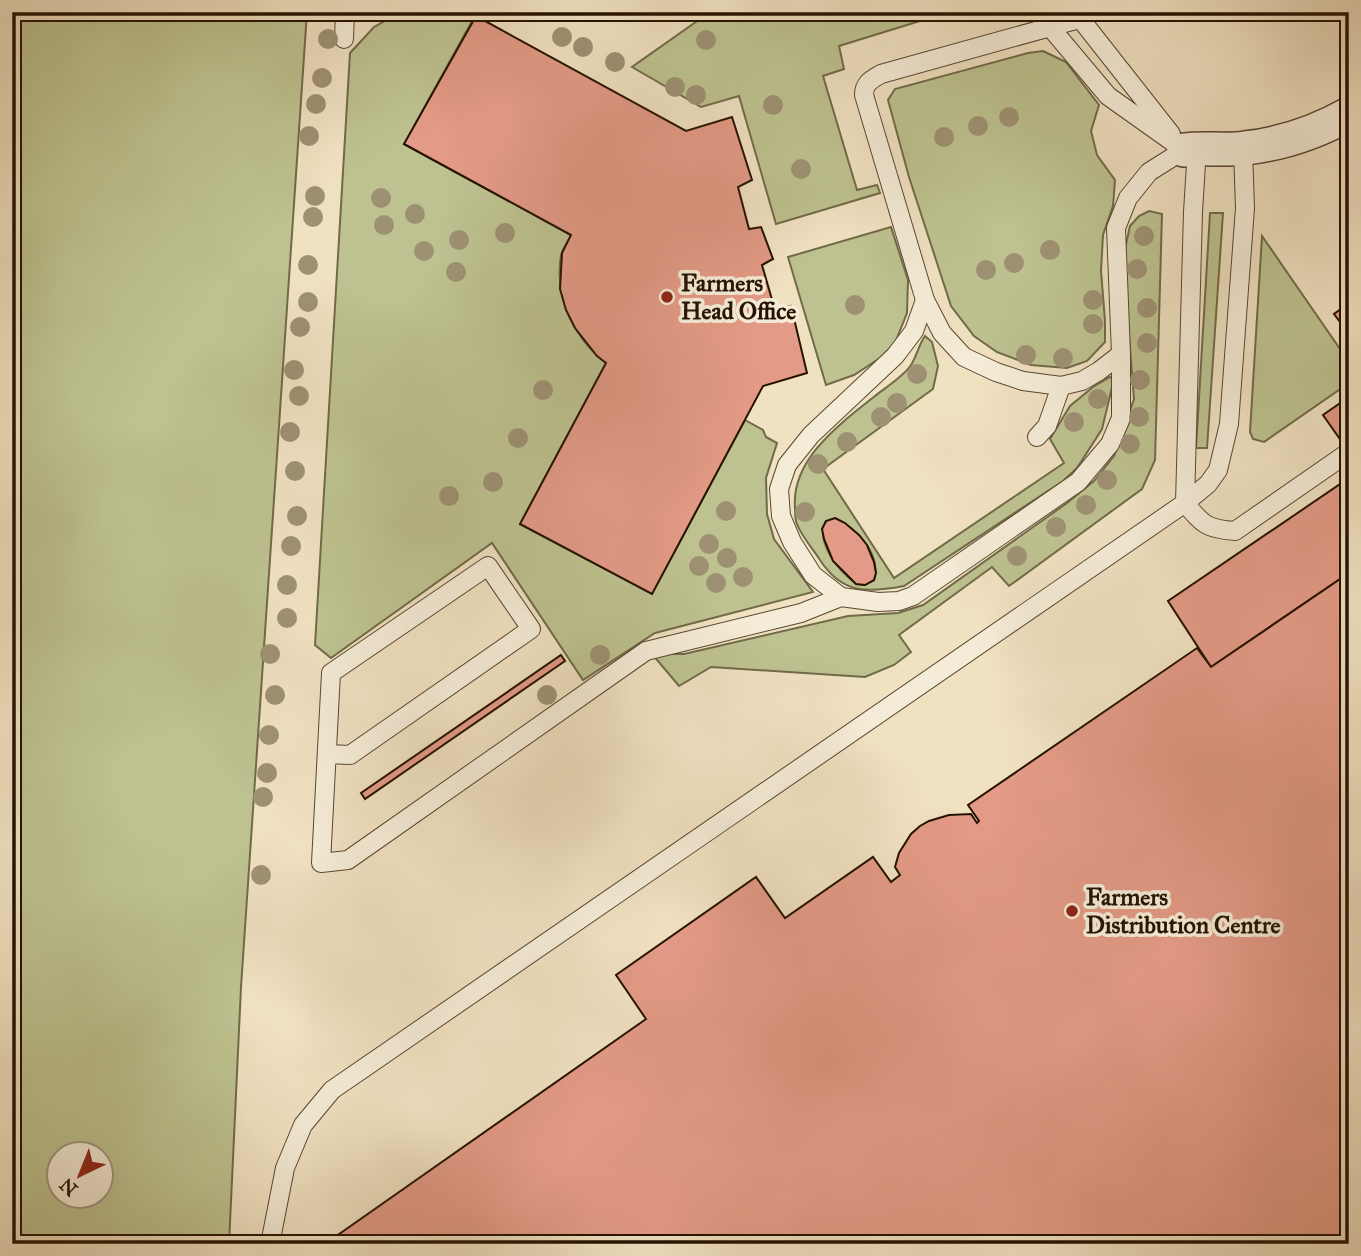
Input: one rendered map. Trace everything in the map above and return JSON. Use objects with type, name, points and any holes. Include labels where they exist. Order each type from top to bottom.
[{"type":"street","points":[[1190,149],[1243,149],[1284,141],[1328,126],[1349,114]]},
{"type":"lane","points":[[344,39],[345,12]]},
{"type":"lane","points":[[1121,354],[1082,381],[1061,386],[1023,382],[964,357],[942,333],[925,300],[867,111],[864,88],[868,82],[881,74],[1046,20],[1077,16],[1190,149],[1193,212],[1185,503],[1199,521],[1217,530],[1235,531],[1349,452]]},
{"type":"lane","points":[[1046,20],[1108,96],[1190,149]]},
{"type":"lane","points":[[327,754],[350,755],[531,629],[488,566],[331,673],[321,863],[348,860],[646,651],[801,613],[841,597],[878,602],[899,601],[914,596],[1078,482],[1110,444],[1121,418],[1116,228],[1128,198],[1149,172],[1190,149]]},
{"type":"lane","points":[[271,1244],[285,1168],[303,1125],[332,1090],[1185,503],[1208,484],[1218,470],[1229,424],[1245,208],[1243,149]]},
{"type":"lane","points":[[841,597],[813,575],[792,542],[781,516],[779,489],[787,465],[811,435],[895,356],[908,340],[925,300]]},
{"type":"lane","points":[[1037,437],[1047,426],[1061,386]]},
{"type":"green space","points":[[12,12],[307,12],[241,987],[229,1244],[12,1244]]},
{"type":"green space","points":[[401,12],[477,12],[404,144],[571,235],[561,255],[564,301],[584,341],[606,363],[520,524],[652,594],[745,420],[763,430],[766,437],[777,443],[766,478],[767,514],[774,539],[813,592],[655,633],[583,680],[492,543],[331,658],[315,645],[350,53],[374,27]]},
{"type":"green space","points":[[710,12],[949,12],[839,46],[844,69],[823,76],[857,190],[877,185],[880,193],[776,224],[739,96],[701,107],[632,67]]},
{"type":"green space","points":[[1043,51],[1066,62],[1099,105],[1091,131],[1097,155],[1115,180],[1113,206],[1103,235],[1101,271],[1105,342],[1087,361],[1067,368],[1031,365],[997,352],[974,336],[951,306],[909,177],[888,100],[895,89]]},
{"type":"green space","points":[[1149,211],[1162,214],[1155,460],[1142,489],[1009,586],[992,567],[899,635],[911,652],[894,665],[865,677],[711,667],[679,686],[652,654],[684,654],[848,616],[898,613],[923,605],[1094,481],[1114,456],[1134,399],[1123,258],[1130,226],[1139,216]]},
{"type":"green space","points":[[1210,213],[1223,213],[1207,448],[1196,448]]},
{"type":"green space","points":[[891,227],[908,280],[907,313],[895,343],[880,358],[854,375],[826,385],[788,257]]},
{"type":"green space","points":[[1262,236],[1349,362],[1349,383],[1264,442],[1253,439],[1250,432]]},
{"type":"green space","points":[[925,336],[932,342],[938,366],[933,389],[823,469],[894,578],[1064,463],[1050,439],[1070,406],[1110,377],[1114,379],[1102,429],[1077,468],[1063,481],[904,586],[878,590],[856,588],[846,585],[828,571],[802,534],[795,518],[796,490],[809,458],[820,444],[847,418],[904,374]],"holes":[[[835,519],[859,535],[871,552],[874,580],[865,585],[856,584],[849,578],[830,556],[826,547],[823,530],[826,521]]]},
{"type":"building","name":"Farmers Head Office","points":[[476,16],[686,131],[732,117],[752,180],[738,187],[749,229],[761,227],[773,259],[762,265],[775,310],[791,306],[807,373],[763,386],[652,594],[520,524],[606,363],[575,328],[560,289],[562,253],[571,235],[404,144]]},
{"type":"building","points":[[1349,303],[1349,334],[1334,314]]},
{"type":"building","points":[[1349,397],[1349,452],[1323,415]]},
{"type":"building","points":[[1349,478],[1349,559],[1346,561],[1349,573],[1211,667],[1168,601]]},
{"type":"building","points":[[835,518],[845,523],[867,545],[876,573],[874,580],[865,585],[856,584],[833,561],[822,529],[826,521]]},
{"type":"building","name":"Farmers Distribution Centre","points":[[1349,573],[1349,1244],[325,1244],[646,1019],[616,975],[756,877],[785,918],[873,857],[891,882],[900,875],[895,867],[899,853],[911,834],[920,826],[949,815],[971,814],[977,823],[979,821],[968,805],[1197,648],[1211,667]]},
{"type":"building","points":[[561,655],[565,661],[365,799],[361,793]]},
{"type":"place","name":"Farmers Head Office","points":[[667,297]]},
{"type":"place","name":"Farmers Distribution Centre","points":[[1072,911]]}]
